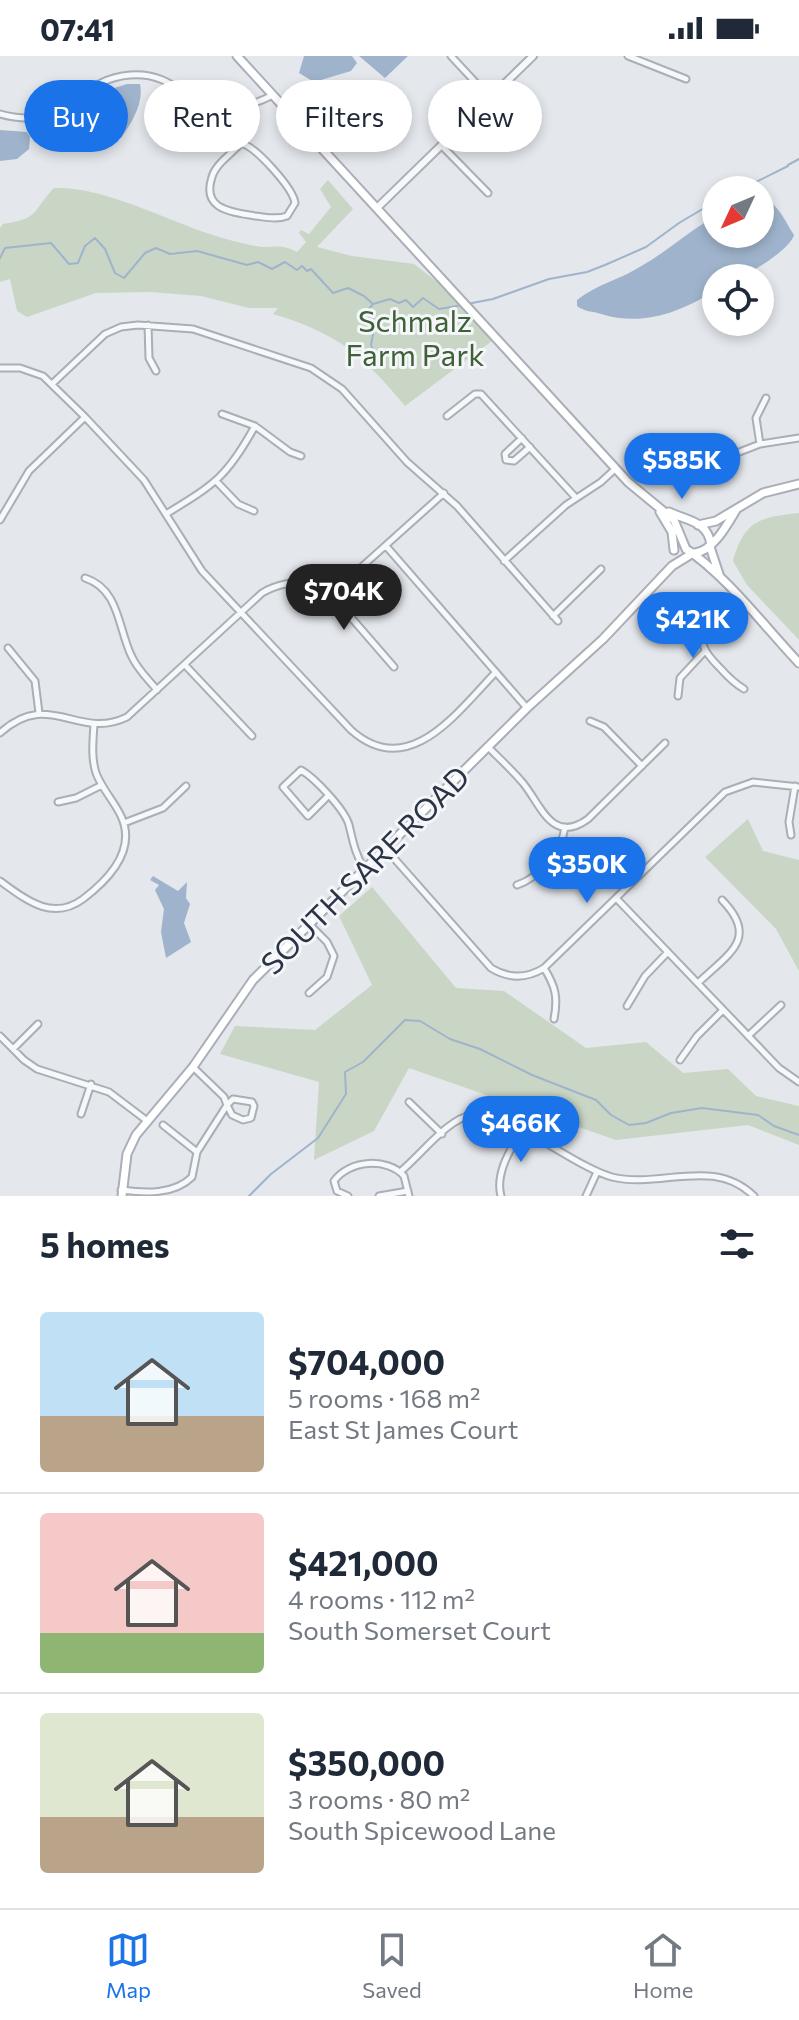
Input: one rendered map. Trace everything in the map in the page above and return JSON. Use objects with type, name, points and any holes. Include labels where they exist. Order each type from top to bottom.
[{"type":"main road","points":[[237,56],[615,469],[666,520],[673,536],[674,550]]},
{"type":"main road","points":[[682,537],[685,529],[716,521],[763,493],[799,484]]},
{"type":"main road","points":[[647,499],[674,520],[686,549],[720,576],[799,663]]},
{"type":"main road","points":[[656,505],[708,532],[720,576]]},
{"type":"main road","points":[[694,553],[704,552],[710,546],[737,509]]},
{"type":"main road","name":"SOUTH SARE ROAD","points":[[660,578],[682,537]]},
{"type":"main road","name":"SOUTH SARE ROAD","points":[[122,1193],[127,1154],[146,1120],[193,1067],[246,988],[527,708],[585,656],[660,578],[694,553]]},
{"type":"main road","points":[[675,564],[692,559],[706,564]]},
{"type":"street","points":[[451,56],[473,80]]},
{"type":"street","points":[[508,80],[533,56]]},
{"type":"street","points":[[628,56],[686,79]]},
{"type":"street","points":[[0,114],[34,120],[62,109],[109,79],[135,74],[160,80]]},
{"type":"street","points":[[260,101],[273,95]]},
{"type":"street","points":[[241,143],[252,148],[292,192],[295,203],[287,216],[274,218],[228,212],[213,200],[210,187],[213,174],[241,143]]},
{"type":"street","points":[[378,207],[434,152]]},
{"type":"street","points":[[448,152],[488,193]]},
{"type":"street","points":[[148,325],[149,358],[156,371]]},
{"type":"street","points":[[52,384],[105,334],[121,327],[148,325],[193,329],[311,368],[342,389],[407,462],[444,493],[556,619],[601,569]]},
{"type":"street","points":[[0,368],[24,369],[43,376],[85,417],[144,480],[202,571],[351,730],[365,741],[384,748],[402,749],[426,740],[496,672]]},
{"type":"street","points":[[447,416],[475,394],[481,394],[576,498]]},
{"type":"street","points":[[760,444],[756,418],[766,398]]},
{"type":"street","points":[[222,414],[255,426],[290,452],[301,456]]},
{"type":"street","points":[[0,520],[29,471],[85,417]]},
{"type":"street","points":[[166,514],[217,482],[238,457],[255,426]]},
{"type":"street","points":[[522,438],[505,454],[506,460],[512,463],[530,447]]},
{"type":"street","points":[[724,458],[760,444],[799,438]]},
{"type":"street","points":[[504,561],[576,498],[615,469]]},
{"type":"street","points":[[217,482],[234,502],[254,511]]},
{"type":"street","points":[[0,733],[16,720],[39,713],[94,724],[115,723],[127,717],[262,593],[277,585],[356,572],[444,493]]},
{"type":"street","points":[[386,546],[527,708]]},
{"type":"street","points":[[85,578],[97,583],[114,604],[133,659],[157,690]]},
{"type":"street","points":[[331,578],[342,607],[394,667]]},
{"type":"street","points":[[739,599],[704,634],[705,651],[734,684],[744,689]]},
{"type":"street","points":[[717,620],[746,606]]},
{"type":"street","points":[[8,648],[35,681],[39,713]]},
{"type":"street","points":[[678,696],[680,678],[705,651]]},
{"type":"street","points":[[185,665],[252,736]]},
{"type":"street","points":[[590,721],[604,727],[642,766]]},
{"type":"street","points":[[0,881],[36,905],[54,909],[73,905],[89,894],[120,860],[125,845],[124,823],[102,785],[93,759],[94,724]]},
{"type":"street","points":[[488,747],[523,783],[545,817],[565,827],[577,826],[588,819],[665,743]]},
{"type":"street","points":[[328,796],[308,816],[283,787],[301,770],[328,796],[346,817],[356,855],[364,868]]},
{"type":"street","points":[[385,848],[491,968],[517,977],[544,968],[725,792],[760,781],[797,787],[789,822],[791,835]]},
{"type":"street","points":[[58,802],[76,798],[102,785]]},
{"type":"street","points":[[124,823],[163,808],[186,786]]},
{"type":"street","points":[[517,885],[526,882],[559,849],[565,827]]},
{"type":"street","points":[[616,898],[784,1073],[799,1082]]},
{"type":"street","points":[[698,983],[731,951],[739,937],[739,921],[722,900]]},
{"type":"street","points":[[308,923],[327,942],[334,956],[327,977],[309,993]]},
{"type":"street","points":[[627,1006],[645,976],[668,952]]},
{"type":"street","points":[[544,968],[556,992],[554,1019]]},
{"type":"street","points":[[748,1036],[781,1005]]},
{"type":"street","points":[[680,1060],[697,1036],[723,1010]]},
{"type":"street","points":[[13,1049],[38,1024]]},
{"type":"street","points":[[0,1036],[42,1071],[91,1084],[118,1097],[146,1120]]},
{"type":"street","points":[[122,1193],[160,1192],[187,1182],[195,1172],[197,1152],[227,1105],[233,1099],[252,1102],[253,1114],[248,1120],[232,1115],[227,1105],[224,1097],[193,1067]]},
{"type":"street","points":[[81,1114],[91,1084]]},
{"type":"street","points":[[409,1102],[442,1134]]},
{"type":"street","points":[[402,1174],[454,1122],[476,1115],[502,1121],[597,1172],[621,1179],[642,1181],[716,1175],[737,1183],[754,1196]]},
{"type":"street","points":[[163,1125],[197,1152]]},
{"type":"street","points":[[501,1196],[501,1173],[521,1131]]},
{"type":"street","points":[[348,1196],[337,1191],[334,1181],[355,1166],[373,1163],[402,1174]]},
{"type":"street","points":[[586,1196],[597,1172]]},
{"type":"street","points":[[379,1196],[408,1194],[402,1174]]},
{"type":"green space","name":"Schmalz Farm Park","points":[[328,180],[353,209],[317,247],[352,256],[414,264],[462,301],[460,305],[492,341],[405,406],[362,359],[315,329],[273,314],[278,308],[249,308],[201,296],[150,292],[96,293],[27,317],[17,311],[10,279],[0,282],[0,228],[3,224],[30,216],[54,188],[93,192],[225,239],[297,252],[306,242],[299,233],[301,230],[309,234],[331,207],[320,189]]},
{"type":"green space","points":[[799,513],[799,640],[747,585],[733,561],[748,529],[764,519]]},
{"type":"green space","points":[[748,819],[763,851],[799,860],[799,971],[776,929],[705,857]]},
{"type":"green space","points":[[372,887],[456,988],[504,991],[586,1048],[646,1042],[683,1073],[728,1069],[756,1096],[799,1106],[799,1145],[748,1125],[616,1140],[409,1068],[374,1131],[314,1160],[319,1082],[220,1054],[235,1026],[315,1030],[372,985],[339,916]]},
{"type":"water","points":[[304,56],[352,56],[357,63],[351,71],[321,80],[311,80],[299,73]]},
{"type":"water","points":[[359,56],[408,56],[385,78]]},
{"type":"water","points":[[128,84],[140,84],[139,105],[128,127]]},
{"type":"water","points":[[0,130],[24,132],[25,152],[17,159],[0,161]]},
{"type":"water","points":[[774,205],[794,235],[778,254],[763,264],[702,264],[702,298],[675,311],[632,319],[617,318],[577,306],[577,300],[585,294],[635,270],[702,224],[702,248],[774,248]]},
{"type":"water","points":[[153,876],[178,891],[187,882],[186,898],[190,904],[184,923],[191,942],[166,958],[161,932],[164,909],[155,890],[159,885],[150,880]]},
{"type":"waterway","points":[[788,165],[799,159]]},
{"type":"waterway","points":[[768,176],[788,166]]},
{"type":"waterway","points":[[467,304],[605,265],[646,247],[702,209]]},
{"type":"waterway","points":[[0,258],[5,248],[51,243],[69,264],[78,263],[85,246],[95,238],[105,249],[115,273],[124,278],[145,253],[156,248],[170,254],[197,251],[247,265],[258,262],[272,269],[285,262],[297,270],[302,266],[307,271],[311,269],[333,293],[348,288],[373,304],[368,310],[373,334],[371,345],[377,360]]},
{"type":"waterway","points":[[373,304],[390,299],[399,303],[406,300],[413,307],[423,298],[439,309],[463,305]]},
{"type":"waterway","points":[[249,1196],[271,1174],[318,1138],[346,1094],[345,1072],[363,1062],[405,1020],[420,1021],[450,1039],[596,1100],[611,1115],[629,1125],[702,1108],[758,1115],[774,1126],[799,1135]]}]
